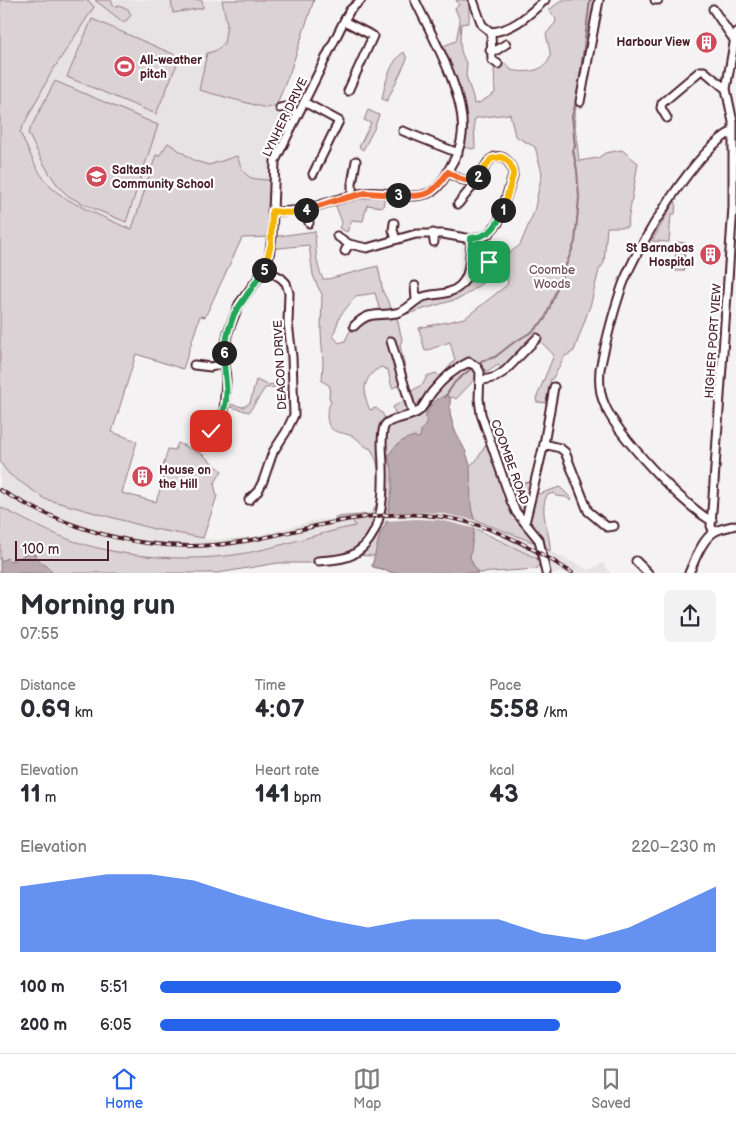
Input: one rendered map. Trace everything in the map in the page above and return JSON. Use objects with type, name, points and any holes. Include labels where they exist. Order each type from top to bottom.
[{"type":"street","name":"LYNHER DRIVE","points":[[211,431],[224,411],[226,380],[224,363],[228,332],[234,314],[265,269],[271,244],[275,161],[344,21],[350,10],[360,0]]},
{"type":"street","points":[[272,211],[289,213],[307,210],[352,196],[377,193],[410,196],[422,195],[432,192],[440,185],[458,153],[462,136],[462,119],[457,91],[416,0]]},
{"type":"street","points":[[473,0],[482,25],[491,32],[502,31],[516,25],[545,0]]},
{"type":"street","points":[[579,98],[600,0]]},
{"type":"street","points":[[713,9],[734,40]]},
{"type":"street","points":[[344,21],[373,36],[348,91]]},
{"type":"street","points":[[491,32],[490,50],[492,60],[498,64]]},
{"type":"street","name":"HIGHER PORT VIEW","points":[[714,532],[711,526],[734,207],[733,131],[726,88],[736,32]]},
{"type":"street","points":[[490,50],[497,50],[506,44]]},
{"type":"street","points":[[667,118],[661,108],[662,103],[700,71],[704,71],[726,88]]},
{"type":"street","points":[[304,102],[339,121],[313,174]]},
{"type":"street","points":[[280,108],[285,107],[298,114]]},
{"type":"street","points":[[712,521],[700,515],[641,457],[604,406],[599,383],[600,369],[623,284],[654,224],[704,155],[725,135],[733,131]]},
{"type":"street","points":[[403,132],[458,153]]},
{"type":"street","points":[[337,236],[349,244],[367,248],[416,234],[433,233],[471,238],[487,235],[494,229],[502,213],[513,176],[513,171],[506,159],[495,157],[487,163],[478,178],[473,180],[459,179],[448,172]]},
{"type":"street","points":[[352,196],[356,161]]},
{"type":"street","points":[[458,204],[472,187],[473,180]]},
{"type":"street","points":[[307,210],[309,223]]},
{"type":"street","points":[[394,223],[393,230],[396,239]]},
{"type":"street","points":[[433,233],[434,242]]},
{"type":"street","points":[[354,326],[363,317],[401,312],[416,300],[426,296],[450,292],[459,287],[465,279],[470,266],[471,238]]},
{"type":"street","points":[[345,251],[349,244]]},
{"type":"street","points":[[470,266],[489,262],[494,258]]},
{"type":"street","name":"DEACON DRIVE","points":[[249,500],[260,492],[273,452],[286,432],[294,414],[292,357],[288,323],[289,292],[286,283],[281,278],[265,269]]},
{"type":"street","points":[[415,286],[416,300]]},
{"type":"street","points":[[318,561],[352,555],[369,540],[380,514],[383,489],[382,435],[384,425],[389,421],[409,417],[419,411],[433,391],[462,365],[468,362],[477,366],[480,372],[480,380],[496,377],[505,371],[537,338]]},
{"type":"street","points":[[390,341],[413,414]]},
{"type":"street","points":[[194,365],[211,367],[224,363]]},
{"type":"street","points":[[283,376],[292,374]]},
{"type":"street","name":"COOMBE ROAD","points":[[480,380],[479,399],[481,414],[492,447],[513,506],[538,540],[546,573]]},
{"type":"street","points":[[525,523],[554,407],[554,387]]},
{"type":"street","points":[[544,444],[560,448],[565,452],[588,511],[607,528],[614,526]]},
{"type":"street","points":[[689,573],[703,545],[714,532],[736,525]]},
{"type":"street","points":[[636,561],[648,573]]},
{"type":"shaded area","name":"Saltash Community School","points":[[88,0],[314,0],[290,72],[276,106],[287,108],[282,125],[281,141],[273,161],[270,237],[242,238],[205,317],[200,316],[188,355],[0,262],[50,186],[37,167],[20,132],[51,73],[94,7]]},
{"type":"shaded area","points":[[446,395],[450,397],[450,415],[455,431],[466,452],[470,465],[471,507],[475,522],[470,558],[478,573],[393,573],[373,567],[380,534],[386,524],[392,489],[392,469],[388,456],[402,441],[414,436],[420,437],[426,423],[429,408]]},
{"type":"shaded area","points":[[0,462],[9,475],[45,499],[154,529],[211,540],[254,537],[312,521],[328,519],[352,519],[356,526],[234,555],[192,558],[152,557],[105,549],[66,538],[0,507]]},
{"type":"shaded area","points":[[506,533],[532,542],[536,558],[501,541]]},
{"type":"shaded area","points":[[546,549],[589,570],[603,563],[610,573],[551,573]]},
{"type":"shaded area","points":[[25,553],[33,553],[53,573],[0,573],[0,558],[2,561],[7,558],[10,561],[22,557]]},
{"type":"green space","points":[[0,0],[88,0],[94,7],[51,73],[20,132],[45,181],[65,198],[96,214],[132,229],[156,155],[159,156],[168,143],[195,161],[209,165],[237,156],[242,169],[248,176],[271,180],[270,237],[242,238],[205,317],[200,316],[183,369],[136,354],[112,432],[137,441],[122,493],[156,502],[165,474],[162,470],[168,449],[175,450],[178,443],[202,454],[222,471],[214,484],[217,496],[203,538],[154,529],[45,499],[9,474],[0,462]]},
{"type":"green space","points":[[95,0],[111,0],[114,7],[119,5],[128,9],[131,15],[123,22]]},
{"type":"green space","points":[[171,0],[202,0],[203,8],[173,13]]},
{"type":"green space","points":[[222,0],[314,0],[290,72],[276,106],[266,108],[199,90],[207,53],[215,51],[224,44],[227,24]]},
{"type":"green space","name":"Coombe Woods","points":[[456,0],[473,0],[469,5],[468,23],[461,24],[460,39],[462,54],[467,64],[466,76],[474,104],[495,93],[494,66],[498,68],[505,63],[511,70],[533,71],[539,69],[547,62],[550,55],[546,34],[556,22],[555,17],[549,10],[562,0],[599,0],[574,117],[579,161],[598,158],[605,153],[622,150],[638,163],[627,227],[607,227],[604,263],[599,270],[591,303],[574,351],[564,357],[551,379],[547,403],[537,402],[536,399],[554,355],[537,338],[505,371],[498,365],[479,375],[456,399],[450,398],[451,421],[470,465],[476,461],[489,440],[507,489],[528,482],[539,494],[560,487],[572,499],[556,496],[554,493],[547,495],[544,516],[550,551],[533,542],[475,520],[474,528],[536,558],[540,562],[537,569],[478,573],[393,573],[373,567],[375,556],[352,555],[311,563],[278,563],[218,573],[53,573],[45,564],[22,557],[2,561],[0,558],[0,507],[65,538],[105,550],[170,558],[213,557],[249,552],[355,526],[352,519],[336,519],[335,517],[372,514],[383,489],[376,459],[371,449],[354,437],[336,432],[328,423],[327,413],[331,402],[329,397],[330,386],[322,381],[322,294],[313,275],[309,245],[270,249],[272,237],[315,231],[317,261],[323,279],[378,266],[383,292],[391,307],[389,310],[380,311],[375,293],[356,296],[340,316],[333,336],[339,343],[345,341],[349,332],[363,318],[393,314],[397,318],[402,340],[400,345],[410,392],[423,384],[427,376],[436,373],[440,377],[455,360],[450,342],[425,351],[419,328],[465,318],[507,285],[508,278],[503,273],[498,272],[461,298],[407,314],[401,312],[416,300],[459,287],[470,266],[489,262],[494,265],[520,245],[534,212],[542,173],[535,147],[515,136],[510,114],[476,118],[474,121],[475,148],[460,146],[462,119],[438,48],[456,41],[460,21],[455,8],[459,5]],"holes":[[[381,367],[388,370],[392,388],[400,385],[404,401],[393,407],[397,420],[387,422],[382,413],[376,408],[370,410],[367,404],[365,386],[375,371]]]},
{"type":"green space","name":"All-weather pitch","points":[[92,19],[180,57],[156,114],[67,77]]},
{"type":"green space","points":[[404,52],[407,59],[387,101],[382,99],[392,67]]},
{"type":"green space","points":[[55,81],[158,125],[126,222],[70,197],[52,177],[36,149],[28,133]]},
{"type":"green space","points":[[368,110],[379,115],[363,150],[359,147],[371,123],[364,120]]},
{"type":"green space","points":[[385,194],[383,207],[367,205],[363,221],[352,220],[347,232],[339,228],[342,222],[334,201]]},
{"type":"green space","points":[[674,202],[676,202],[675,214],[671,214],[669,242],[652,241]]},
{"type":"green space","points":[[676,242],[685,243],[684,271],[675,271]]},
{"type":"green space","points":[[256,380],[268,385],[277,385],[276,387],[265,388],[249,412],[224,405],[225,403],[243,407],[250,403]]},
{"type":"pier","points":[[385,513],[441,513],[474,520],[477,521],[477,529],[440,520],[384,521]]},
{"type":"waterway","points":[[578,94],[590,0]]},
{"type":"waterway","points":[[481,361],[495,357],[533,331],[545,319],[575,242],[579,198],[573,150],[575,147],[572,116],[577,98]]},
{"type":"waterway","points":[[445,397],[455,382],[472,368]]},
{"type":"railway","points":[[0,490],[50,515],[102,534],[156,544],[184,546],[213,545],[259,539],[335,522],[370,517],[402,514],[460,520],[487,528],[514,540],[572,573]]},
{"type":"place","name":"Harbour View","points":[[706,42]]},
{"type":"place","name":"All-weather pitch","points":[[124,67]]},
{"type":"place","name":"Saltash Community School","points":[[96,177]]},
{"type":"place","name":"St Barnabas Hospital","points":[[710,255]]},
{"type":"place","name":"House on the Hill","points":[[143,477]]},
{"type":"route","points":[[211,431],[224,411],[226,380],[224,354],[228,332],[239,304],[265,269],[271,244],[272,211],[289,213],[307,210],[366,193],[422,195],[432,192],[440,185],[448,172],[459,179],[473,180],[478,178],[491,159],[501,157],[510,163],[513,171],[502,213],[494,229],[487,235],[471,238],[470,266],[489,262]]}]
